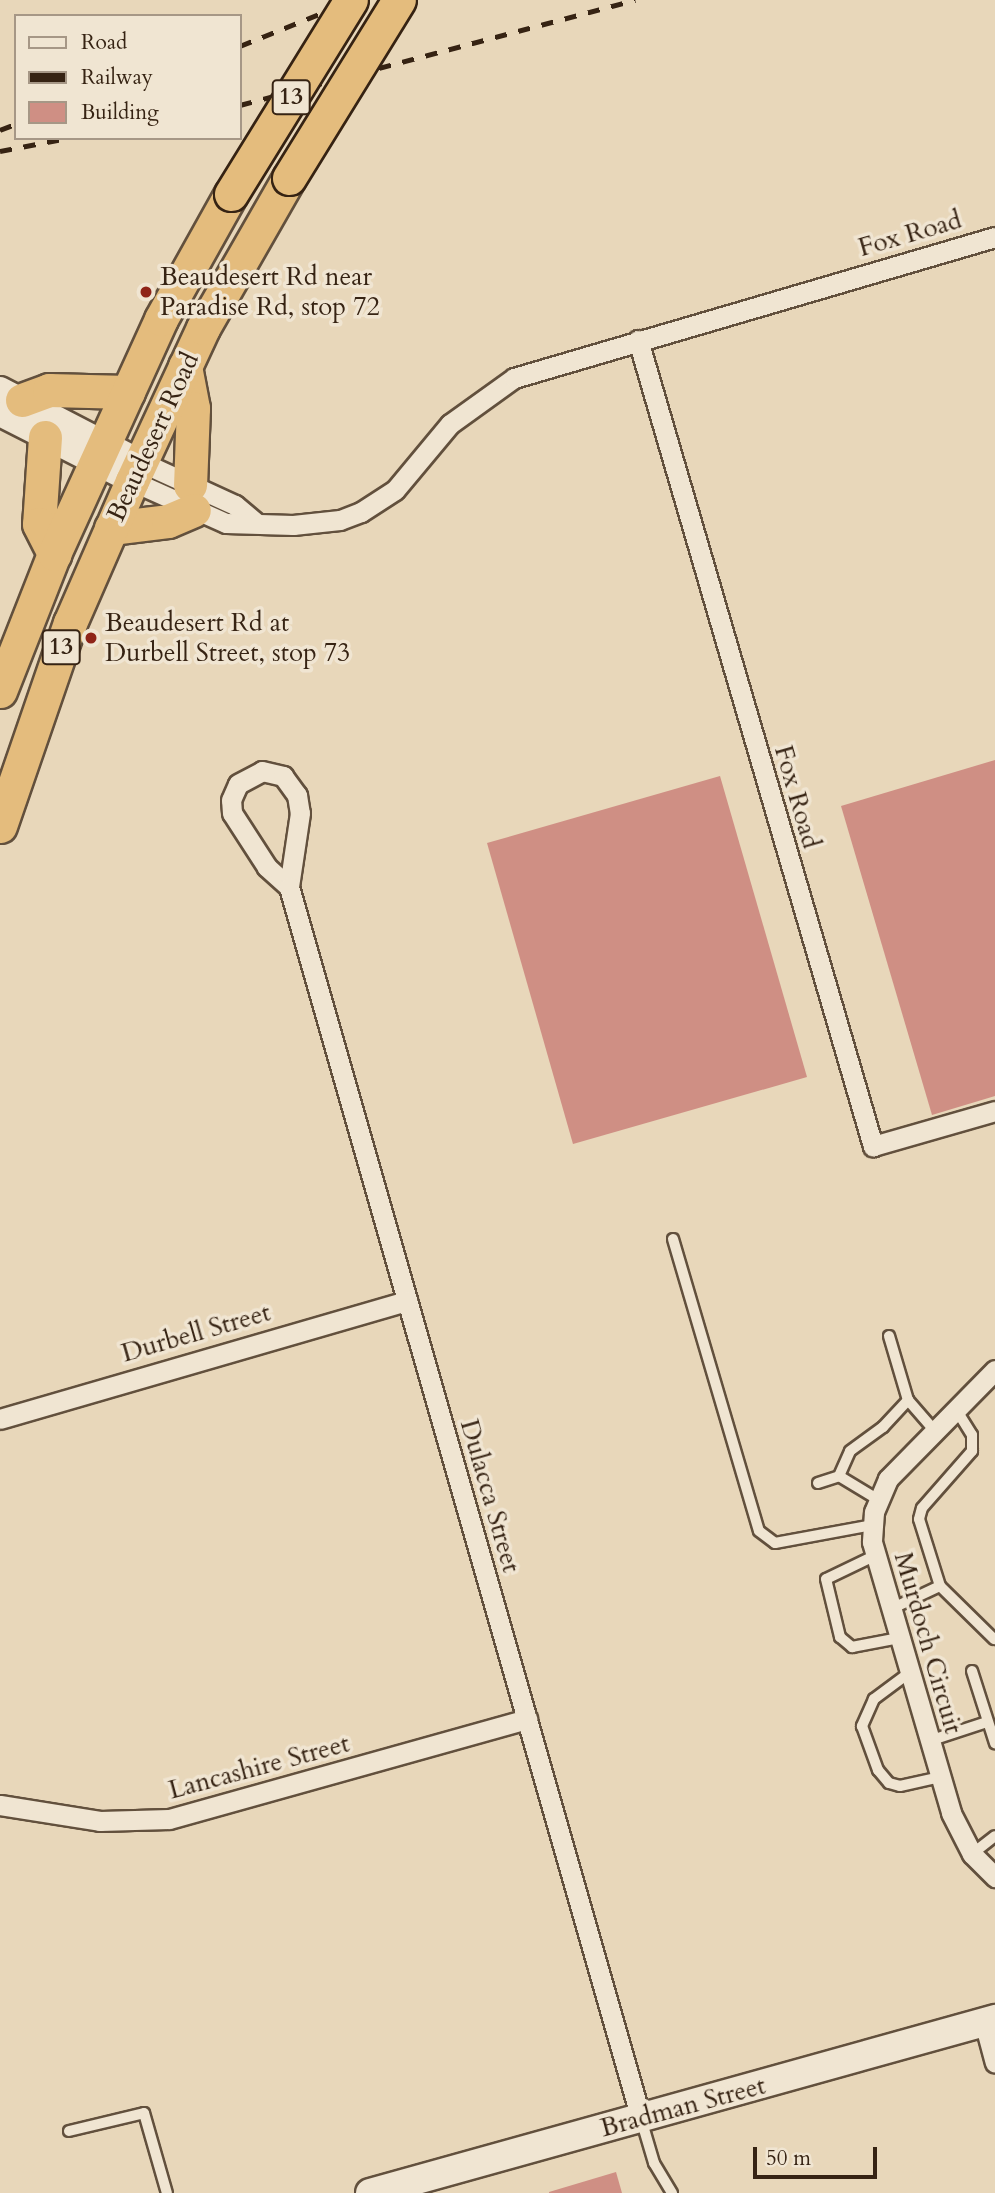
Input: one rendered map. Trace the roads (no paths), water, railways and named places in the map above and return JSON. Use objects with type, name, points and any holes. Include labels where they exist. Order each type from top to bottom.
[{"type":"highway","name":"Beaudesert Road","points":[[0,691],[54,554],[161,319],[231,194],[351,0]]},
{"type":"highway","name":"Beaudesert Road","points":[[0,826],[42,696],[111,528],[184,366],[289,178],[399,0]]},
{"type":"highway","points":[[111,528],[168,521],[192,497],[193,408],[184,366]]},
{"type":"highway","points":[[7,401],[49,390],[128,392]]},
{"type":"highway","points":[[45,438],[39,524],[54,554]]},
{"type":"main road","name":"Bradman Street","points":[[370,2193],[989,2021]]},
{"type":"street","name":"Fox Road","points":[[136,471],[192,497],[234,505],[255,522],[318,523],[361,512],[395,490],[450,424],[499,385],[536,369],[995,237]]},
{"type":"street","name":"Fox Road","points":[[638,340],[873,1146],[995,1111]]},
{"type":"street","points":[[7,401],[45,438],[99,454]]},
{"type":"street","points":[[7,401],[99,454],[136,471]]},
{"type":"street","name":"Dulacca Street","points":[[289,887],[267,867],[232,813],[231,800],[238,784],[262,771],[283,776],[299,803],[289,887],[640,2119]]},
{"type":"street","name":"Durbell Street","points":[[0,1419],[407,1301]]},
{"type":"street","name":"Murdoch Circuit","points":[[995,1370],[900,1464],[877,1499],[873,1525],[874,1556],[959,1833],[972,1854],[995,1877]]},
{"type":"street","name":"Lancashire Street","points":[[0,1805],[100,1821],[169,1819],[527,1720]]},
{"type":"street","points":[[989,2021],[995,2063]]},
{"type":"lane","points":[[673,1239],[759,1531],[775,1543],[873,1525]]},
{"type":"lane","points":[[889,1336],[908,1400],[934,1430]]},
{"type":"lane","points":[[818,1483],[839,1476],[850,1451],[870,1438],[908,1400]]},
{"type":"lane","points":[[956,1409],[972,1435],[972,1451],[922,1508],[919,1519],[922,1541],[940,1586],[994,1639]]},
{"type":"lane","points":[[839,1476],[877,1499]]},
{"type":"lane","points":[[874,1556],[825,1579],[840,1637],[852,1647],[898,1638]]},
{"type":"lane","points":[[890,1610],[940,1586]]},
{"type":"lane","points":[[972,1671],[995,1743]]},
{"type":"lane","points":[[909,1674],[874,1699],[862,1726],[878,1770],[889,1783],[900,1786],[941,1777]]},
{"type":"lane","points":[[929,1741],[987,1721]]},
{"type":"lane","points":[[972,1854],[995,1836]]},
{"type":"lane","points":[[69,2131],[144,2113],[167,2193]]},
{"type":"lane","points":[[640,2119],[654,2163],[672,2193]]},
{"type":"railway","points":[[242,45],[354,0]]},
{"type":"railway","points":[[242,104],[635,0]]},
{"type":"railway","points":[[0,130],[14,125]]},
{"type":"railway","points":[[0,151],[58,140]]},
{"type":"place","name":"Beaudesert Rd near Paradise Rd, stop 72","points":[[146,292]]},
{"type":"place","name":"Beaudesert Rd at Durbell Street, stop 73","points":[[91,638]]}]
